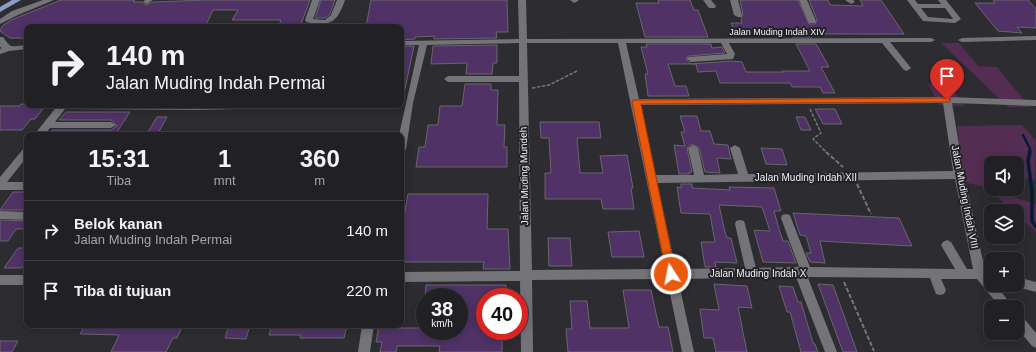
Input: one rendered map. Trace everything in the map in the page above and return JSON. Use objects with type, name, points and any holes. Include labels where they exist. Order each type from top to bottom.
[{"type":"main road","points":[[0,10],[17,0]]},
{"type":"street","points":[[0,22],[14,13],[50,0]]},
{"type":"street","points":[[316,0],[309,17],[309,20],[314,22],[330,22],[333,19],[341,0]]},
{"type":"street","name":"Jalan Muding Mundeh","points":[[522,0],[527,352]]},
{"type":"street","points":[[734,0],[738,15]]},
{"type":"street","points":[[803,0],[812,21]]},
{"type":"street","points":[[913,3],[944,3],[957,19],[926,20],[913,3]]},
{"type":"street","points":[[962,40],[1036,38]]},
{"type":"street","name":"Jalan Muding Indah XIV","points":[[404,43],[522,41],[725,42],[931,40]]},
{"type":"street","points":[[622,41],[688,352]]},
{"type":"street","points":[[885,41],[908,68]]},
{"type":"street","points":[[691,59],[730,57],[731,54],[725,42]]},
{"type":"street","points":[[3,46],[24,43]]},
{"type":"street","points":[[402,132],[405,103],[423,43]]},
{"type":"street","points":[[3,46],[24,47]]},
{"type":"street","points":[[448,79],[522,84]]},
{"type":"street","points":[[636,102],[947,100],[1036,103]]},
{"type":"street","name":"Jalan Muding Indah VIII","points":[[947,100],[959,175],[984,271]]},
{"type":"street","points":[[41,132],[60,108]]},
{"type":"street","points":[[47,125],[111,125]]},
{"type":"street","points":[[693,148],[700,177]]},
{"type":"street","points":[[735,148],[744,177]]},
{"type":"street","points":[[0,185],[24,154]]},
{"type":"street","name":"Jalan Muding Indah XII","points":[[652,179],[700,177],[959,175]]},
{"type":"street","points":[[0,185],[24,186]]},
{"type":"street","points":[[0,216],[24,216]]},
{"type":"street","points":[[786,218],[803,273],[831,352]]},
{"type":"street","points":[[740,224],[752,274]]},
{"type":"street","points":[[946,246],[963,273]]},
{"type":"street","name":"Jalan Muding Indah X","points":[[404,277],[803,273],[963,273],[984,275]]},
{"type":"street","points":[[934,274],[940,290]]},
{"type":"street","points":[[0,280],[24,280]]},
{"type":"street","points":[[1024,284],[1036,287]]},
{"type":"street","points":[[1024,327],[1036,342]]},
{"type":"street","points":[[364,352],[368,328]]},
{"type":"path","points":[[522,84],[549,85],[577,71]]},
{"type":"path","points":[[806,102],[821,132],[813,139],[853,177],[871,214]]},
{"type":"path","points":[[839,273],[874,351]]},
{"type":"shaded area","points":[[941,43],[959,43],[978,66],[997,67],[1030,107],[1008,107]]},
{"type":"shaded area","points":[[948,83],[964,106],[940,105],[928,84]]},
{"type":"shaded area","points":[[1022,125],[1036,141],[1035,181],[1024,178],[1024,156],[984,156],[984,187],[964,182],[957,126]]},
{"type":"shaded area","points":[[997,196],[1009,196],[1036,204],[1036,232],[1024,221],[1024,204],[1005,204]]},
{"type":"building","points":[[61,0],[135,0],[133,2],[142,2],[146,5],[153,2],[206,0],[310,0],[301,24],[279,24],[281,20],[232,20],[238,10],[213,10],[206,24],[24,24],[24,38],[10,38],[0,31],[2,26],[11,20]]},
{"type":"building","points":[[321,0],[335,0],[330,14],[325,18],[315,18]]},
{"type":"building","points":[[371,0],[507,0],[508,32],[496,32],[497,38],[434,39],[434,36],[415,37],[415,39],[404,40],[404,24],[367,24]]},
{"type":"building","points":[[658,0],[690,0],[694,10],[698,10],[708,37],[645,37],[636,3],[659,3]]},
{"type":"building","points":[[740,0],[798,0],[809,24],[815,24],[817,20],[809,0],[828,0],[830,5],[863,6],[860,0],[881,0],[904,34],[810,34],[812,37],[792,37],[791,35],[736,34],[731,23],[742,23],[741,18],[743,15]]},
{"type":"building","points":[[993,0],[1028,0],[1036,9],[1036,28],[1017,27],[1022,33],[998,31],[975,3],[995,3]]},
{"type":"building","points":[[646,44],[711,44],[712,48],[722,47],[725,53],[688,56],[686,59],[691,64],[668,64],[675,86],[686,86],[689,96],[648,96],[645,74],[648,74],[641,47],[647,47]]},
{"type":"building","points":[[796,44],[816,44],[829,67],[821,67],[835,93],[823,93],[820,87],[792,87],[790,83],[720,83],[716,71],[698,72],[696,64],[691,64],[731,61],[742,62],[746,72],[810,71]]},
{"type":"building","points":[[497,45],[497,63],[493,63],[492,74],[466,74],[467,63],[431,64],[433,46]]},
{"type":"building","points":[[404,46],[414,46],[405,89]]},
{"type":"building","points":[[465,84],[491,84],[491,90],[498,90],[497,125],[505,125],[504,147],[507,147],[507,167],[416,167],[419,147],[425,147],[428,125],[438,125],[440,106],[462,106]]},
{"type":"building","points":[[21,104],[24,104],[24,108],[44,108],[35,119],[31,119],[22,130],[0,130],[0,106],[20,106]]},
{"type":"building","points":[[815,109],[835,109],[842,124],[823,124]]},
{"type":"building","points":[[66,112],[130,112],[117,132],[50,132],[52,130],[111,130],[117,126],[111,120],[59,120]]},
{"type":"building","points":[[680,116],[697,116],[701,131],[710,131],[714,144],[728,145],[731,159],[717,158],[720,173],[705,172],[699,148],[692,144],[687,148],[692,172],[689,172],[690,174],[679,174],[674,145],[685,146],[681,132],[685,132]]},
{"type":"building","points":[[157,117],[167,117],[159,132],[148,132]]},
{"type":"building","points":[[796,117],[805,117],[811,130],[801,130]]},
{"type":"building","points":[[540,122],[599,122],[601,138],[577,138],[580,173],[603,173],[600,156],[627,155],[633,188],[631,188],[634,209],[603,209],[601,199],[545,199],[545,173],[551,173],[549,138],[541,138]]},
{"type":"building","points":[[761,148],[782,149],[787,165],[766,164]]},
{"type":"building","points":[[681,184],[692,184],[692,188],[730,190],[729,187],[774,188],[781,211],[774,211],[779,229],[783,241],[788,241],[796,263],[763,262],[754,230],[770,231],[762,207],[719,205],[727,238],[731,238],[737,263],[715,262],[716,267],[705,267],[701,242],[715,242],[710,214],[681,213],[677,187],[681,188]]},
{"type":"building","points":[[13,192],[24,192],[24,210],[0,210]]},
{"type":"building","points":[[408,194],[488,194],[487,229],[508,229],[510,269],[483,269],[484,262],[404,262],[404,216]]},
{"type":"building","points":[[793,213],[899,218],[912,246],[820,241],[825,263],[810,262],[806,253],[811,253],[806,236],[800,235]]},
{"type":"building","points":[[0,220],[24,221],[24,229],[16,229],[8,241],[0,241]]},
{"type":"building","points":[[639,231],[644,257],[612,257],[608,232]]},
{"type":"building","points":[[548,238],[570,238],[572,266],[549,266]]},
{"type":"building","points":[[18,248],[24,248],[24,265],[22,268],[4,268]]},
{"type":"building","points":[[714,284],[747,286],[752,308],[738,307],[747,352],[716,352],[713,338],[704,338],[700,309],[719,310]]},
{"type":"building","points":[[818,284],[833,285],[857,352],[843,352]]},
{"type":"building","points":[[426,285],[506,285],[506,288],[476,288],[476,340],[502,340],[502,352],[439,352],[440,346],[397,346],[396,352],[380,352],[382,342],[376,342],[378,328],[416,328],[416,340],[468,340],[468,288],[426,288]]},
{"type":"building","points":[[779,286],[793,287],[798,302],[801,302],[813,343],[815,344],[818,352],[801,352],[790,312],[787,312]]},
{"type":"building","points":[[623,290],[651,290],[659,327],[668,327],[673,352],[568,352],[566,329],[572,329],[570,301],[587,301],[590,328],[629,328]]},
{"type":"building","points":[[83,328],[182,328],[177,338],[173,338],[166,352],[111,352],[119,335],[80,334]]},
{"type":"building","points":[[228,328],[249,328],[246,339],[225,338]]},
{"type":"building","points":[[271,328],[346,328],[344,338],[300,338],[301,335],[269,335]]},
{"type":"building","points":[[0,341],[18,341],[12,352],[0,352]]},
{"type":"waterway","points":[[1023,135],[1030,149],[1029,153]]},
{"type":"waterway","points":[[1030,152],[1028,161],[1032,191],[1032,221],[1036,227]]},
{"type":"route","points":[[671,274],[636,102],[947,100]]}]
